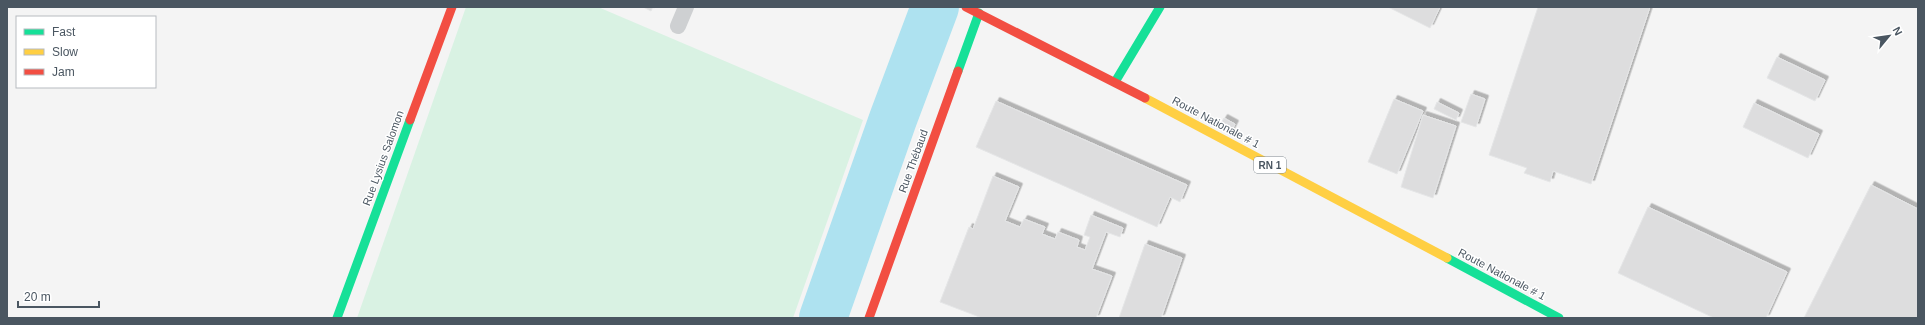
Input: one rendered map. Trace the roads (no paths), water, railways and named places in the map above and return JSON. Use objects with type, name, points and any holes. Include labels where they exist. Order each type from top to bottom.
[{"type":"street","name":"Rue Lysius Salomon","points":[[337,318],[452,7]]},
{"type":"street","name":"Route Nationale # 1","points":[[966,7],[1115,82],[1559,318]]},
{"type":"street","points":[[1115,82],[1160,7]]},
{"type":"street","name":"Rue Thébaud","points":[[869,318],[979,13]]},
{"type":"lane","points":[[678,26],[686,7]]},
{"type":"waterway","points":[[823,318],[893,119],[935,7]]}]
